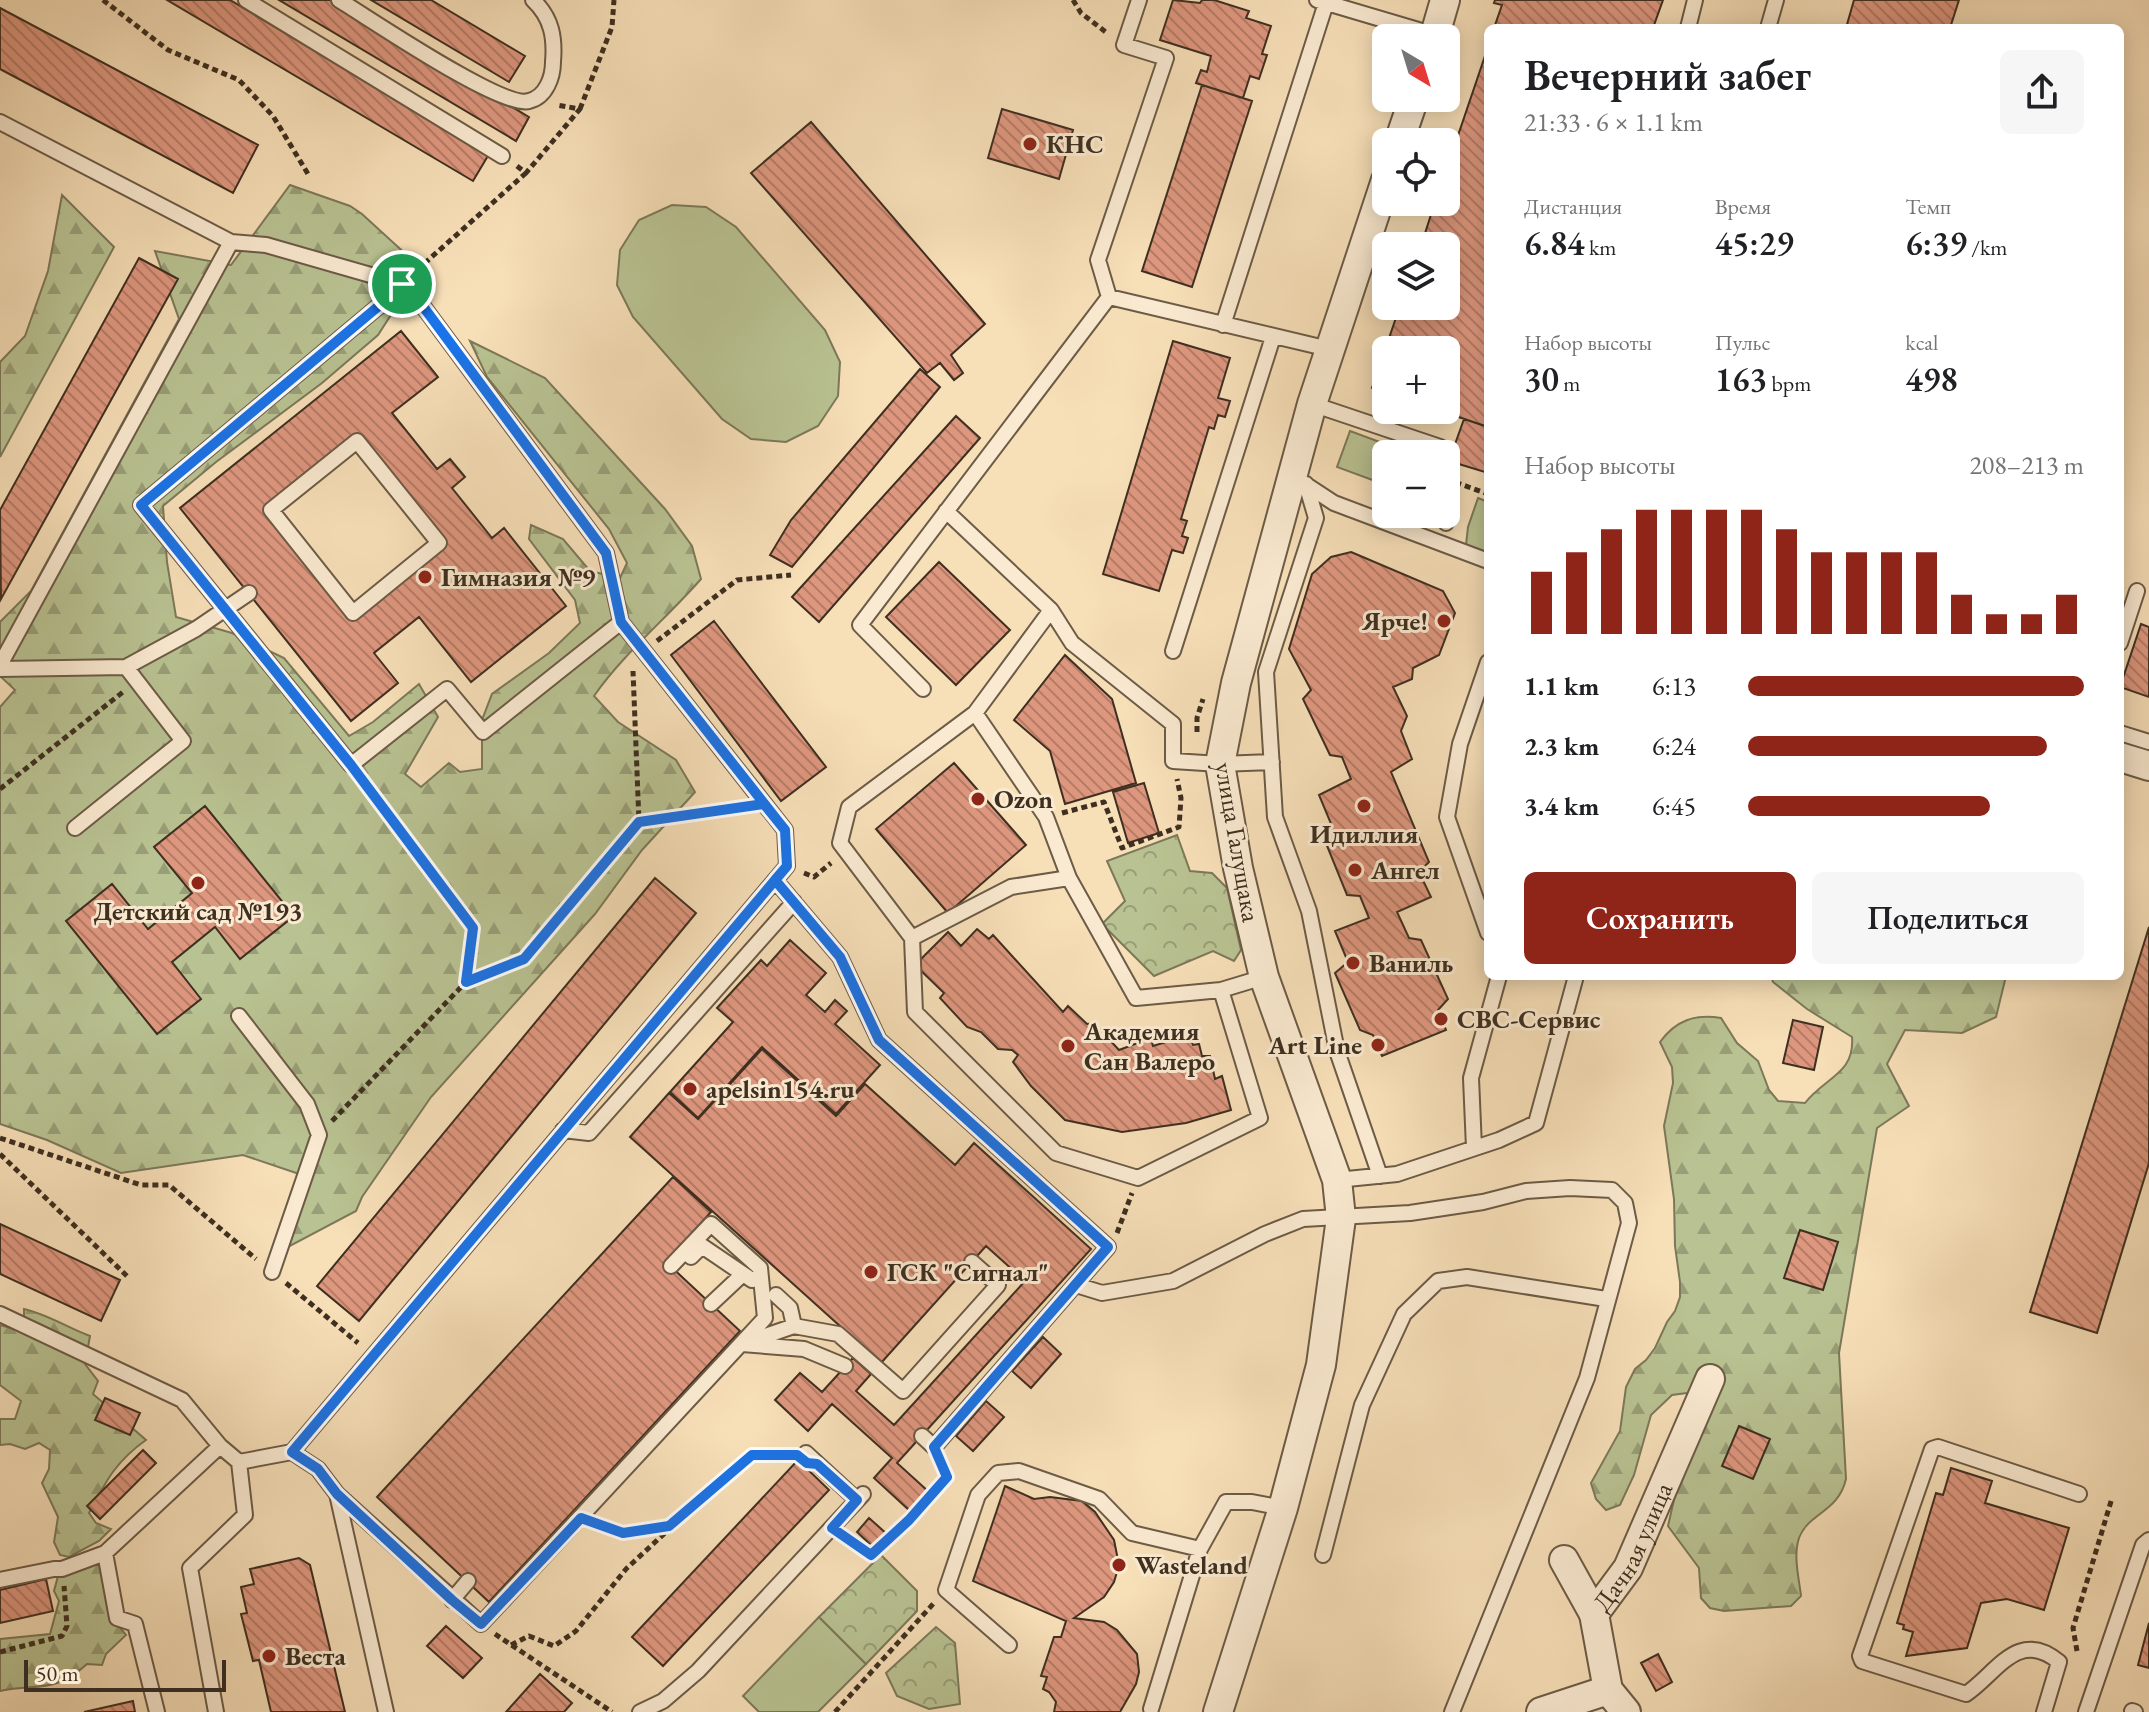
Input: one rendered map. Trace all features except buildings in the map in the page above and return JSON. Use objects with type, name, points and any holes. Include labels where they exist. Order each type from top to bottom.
[{"type":"street","points":[[1438,24],[1445,0]]},
{"type":"street","name":"улица Галущака","points":[[1218,1712],[1283,1508],[1321,1365],[1341,1218],[1337,1180],[1264,977],[1238,868],[1220,764],[1236,683],[1299,480],[1312,404],[1374,216]]},
{"type":"street","points":[[2124,758],[2149,766]]},
{"type":"street","name":"Дачная улица","points":[[1626,1712],[1608,1690],[1594,1614],[1628,1568],[1710,1379]]},
{"type":"street","points":[[1564,1560],[1594,1614]]},
{"type":"street","points":[[1541,1712],[1608,1690]]},
{"type":"lane","points":[[246,0],[502,156]]},
{"type":"lane","points":[[339,0],[478,85],[510,100],[532,101],[553,77],[555,35],[533,0]]},
{"type":"lane","points":[[1109,297],[1098,260],[1166,58],[1124,45],[1139,0]]},
{"type":"lane","points":[[1376,17],[1381,0]]},
{"type":"lane","points":[[1689,24],[1695,0]]},
{"type":"lane","points":[[1769,24],[1776,0]]},
{"type":"lane","points":[[1223,325],[1322,2],[1396,24]]},
{"type":"lane","points":[[0,122],[231,242],[266,245],[402,284],[422,305],[606,553],[621,622],[785,830],[787,866],[292,1452],[239,1462]]},
{"type":"lane","points":[[231,242],[0,667],[126,667],[226,610],[249,593]]},
{"type":"lane","points":[[402,284],[141,505],[351,765],[447,689],[483,732],[621,622]]},
{"type":"lane","points":[[1109,297],[1329,349]]},
{"type":"lane","points":[[923,689],[860,625],[1109,297]]},
{"type":"lane","points":[[1173,651],[1273,337]]},
{"type":"lane","points":[[1312,404],[1419,440]]},
{"type":"lane","points":[[357,441],[439,543],[353,613],[271,510],[357,441]]},
{"type":"lane","points":[[1299,480],[1334,503],[1484,559]]},
{"type":"lane","points":[[1299,480],[1316,518],[1266,672],[1275,817],[1309,911],[1337,1051],[1380,1176]]},
{"type":"lane","points":[[946,511],[1051,610],[1072,643],[1173,724],[1173,761],[1220,764],[1272,762]]},
{"type":"lane","points":[[2124,631],[2137,591]]},
{"type":"lane","points":[[1051,610],[975,713],[849,807],[840,843],[912,938],[915,1012],[1056,1153],[1138,1178],[1260,1118],[1221,990]]},
{"type":"lane","points":[[75,828],[183,741],[126,667]]},
{"type":"lane","points":[[1484,674],[1460,744],[1447,817],[1484,922]]},
{"type":"lane","points":[[975,713],[1046,817],[1069,878],[1136,998],[1221,990],[1264,977]]},
{"type":"lane","points":[[2124,734],[2149,742]]},
{"type":"lane","points":[[912,938],[1011,887],[1069,878]]},
{"type":"lane","points":[[775,880],[840,957],[879,1040],[1108,1247],[934,1447],[922,1436]]},
{"type":"lane","points":[[563,1130],[589,1133],[794,902]]},
{"type":"lane","points":[[1474,1148],[1471,1078],[1498,980]]},
{"type":"lane","points":[[1337,1180],[1397,1174],[1499,1140],[1536,1123],[1575,980]]},
{"type":"lane","points":[[239,1016],[307,1104],[319,1135],[272,1272]]},
{"type":"lane","points":[[1076,1285],[1102,1293],[1173,1281],[1265,1234],[1303,1219],[1410,1213],[1483,1202],[1526,1191],[1570,1188],[1612,1190],[1625,1203],[1629,1223],[1587,1378],[1452,1712]]},
{"type":"lane","points":[[292,1452],[318,1469],[337,1494],[481,1624],[765,1318],[760,1268],[711,1224],[674,1269],[702,1246],[748,1277],[711,1304]]},
{"type":"lane","points":[[742,1344],[794,1326],[838,1334],[903,1391],[998,1285],[972,1262]]},
{"type":"lane","points":[[1323,1555],[1362,1405],[1404,1314],[1438,1281],[1467,1277],[1606,1299]]},
{"type":"lane","points":[[776,1295],[790,1308],[794,1326]]},
{"type":"lane","points":[[0,1314],[182,1400],[220,1446],[239,1462],[245,1515],[190,1568],[216,1712]]},
{"type":"lane","points":[[742,1344],[804,1349],[845,1366]]},
{"type":"lane","points":[[0,1580],[62,1569],[105,1553],[220,1446]]},
{"type":"lane","points":[[2044,1712],[2059,1662],[2027,1649],[2015,1652],[1966,1694],[1862,1661],[1860,1656],[1932,1449],[1938,1447],[2079,1494]]},
{"type":"lane","points":[[640,1712],[663,1701],[698,1671],[860,1497],[812,1459]]},
{"type":"lane","points":[[1009,1645],[946,1590],[978,1495],[998,1473],[1019,1471],[1099,1499],[1132,1533],[1200,1549]]},
{"type":"lane","points":[[337,1494],[386,1712]]},
{"type":"lane","points":[[1151,1709],[1200,1549],[1226,1502],[1252,1502],[1283,1508]]},
{"type":"lane","points":[[2086,1712],[2143,1545],[2149,1540]]},
{"type":"lane","points":[[105,1553],[117,1618],[135,1624],[157,1712]]},
{"type":"lane","points":[[452,1600],[468,1581]]},
{"type":"path","points":[[103,0],[168,50],[239,80],[273,116],[308,174]]},
{"type":"path","points":[[402,284],[526,173],[580,109],[612,27],[614,0]]},
{"type":"path","points":[[1073,0],[1081,13],[1124,45]]},
{"type":"path","points":[[532,101],[580,109]]},
{"type":"path","points":[[502,156],[526,173]]},
{"type":"path","points":[[1460,484],[1484,493]]},
{"type":"path","points":[[639,822],[632,661],[737,580],[791,575]]},
{"type":"path","points":[[0,789],[137,681]]},
{"type":"path","points":[[1046,817],[1104,802],[1122,848],[1179,827],[1181,798],[1173,761]]},
{"type":"path","points":[[351,765],[473,928],[466,982]]},
{"type":"path","points":[[319,1135],[466,982],[524,959],[639,822],[764,804]]},
{"type":"path","points":[[814,877],[836,859]]},
{"type":"path","points":[[0,1138],[141,1185],[169,1185],[364,1349]]},
{"type":"path","points":[[0,1154],[129,1278]]},
{"type":"path","points":[[1117,1233],[1138,1178]]},
{"type":"path","points":[[832,1528],[871,1555],[883,1546],[947,1477],[934,1447]]},
{"type":"path","points":[[511,1645],[529,1636],[554,1646],[576,1631],[626,1569],[669,1526],[752,1455],[797,1455],[807,1463],[812,1459]]},
{"type":"path","points":[[2073,1628],[2112,1498]]},
{"type":"path","points":[[2095,1513],[2106,1517]]},
{"type":"path","points":[[581,1518],[623,1533],[669,1526]]},
{"type":"path","points":[[835,1712],[946,1590]]},
{"type":"path","points":[[0,1652],[62,1636],[67,1626],[66,1606]]},
{"type":"path","points":[[481,1624],[612,1712]]},
{"type":"green space","points":[[290,185],[350,206],[421,268],[378,335],[322,383],[163,506],[167,562],[176,617],[232,633],[284,658],[349,736],[373,722],[419,684],[438,717],[405,774],[421,787],[449,763],[460,772],[482,769],[482,720],[492,694],[549,653],[580,623],[575,600],[529,539],[531,525],[563,539],[590,571],[620,578],[627,563],[609,529],[487,377],[470,341],[545,378],[665,509],[692,546],[701,579],[618,665],[594,696],[618,722],[676,760],[695,792],[642,850],[595,914],[431,1097],[362,1197],[356,1211],[286,1248],[308,1177],[243,1155],[121,1173],[47,1140],[0,1124],[0,707],[15,690],[0,676],[0,622],[31,591],[179,319],[155,251],[231,265]]},
{"type":"green space","points":[[62,195],[114,247],[0,457],[0,362],[25,336],[48,271]]},
{"type":"green space","points":[[672,205],[706,207],[736,227],[825,330],[840,362],[838,396],[818,426],[786,442],[751,439],[722,419],[633,317],[617,285],[620,250],[639,220]]},
{"type":"green space","points":[[1350,431],[1374,440],[1372,480],[1337,467]]},
{"type":"green space","points":[[1478,498],[1484,500],[1484,552],[1466,545],[1468,527]]},
{"type":"green space","points":[[1177,835],[1190,871],[1212,873],[1227,888],[1241,950],[1234,961],[1213,951],[1154,976],[1102,924],[1125,901],[1107,861]]},
{"type":"green space","points":[[2005,980],[1996,1017],[1962,1033],[1905,1030],[1887,1064],[1909,1106],[1877,1128],[1839,1353],[1846,1479],[1837,1499],[1809,1523],[1799,1538],[1796,1560],[1801,1596],[1791,1606],[1724,1611],[1710,1608],[1701,1598],[1699,1568],[1668,1526],[1700,1386],[1687,1393],[1672,1395],[1651,1415],[1634,1475],[1620,1505],[1606,1510],[1596,1499],[1591,1483],[1620,1431],[1626,1387],[1635,1369],[1655,1348],[1680,1297],[1674,1199],[1664,1126],[1673,1083],[1672,1067],[1660,1042],[1673,1028],[1687,1020],[1721,1018],[1737,1043],[1758,1061],[1769,1090],[1778,1101],[1805,1103],[1849,1059],[1852,1037],[1807,1009],[1773,982]]},
{"type":"green space","points":[[24,1309],[90,1336],[85,1364],[98,1381],[93,1394],[146,1440],[113,1472],[89,1513],[96,1523],[111,1529],[99,1541],[69,1557],[60,1555],[54,1542],[58,1517],[42,1483],[49,1469],[50,1450],[39,1443],[25,1449],[10,1444],[0,1445],[0,1419],[15,1419],[21,1401],[0,1385],[0,1325],[24,1332]]},
{"type":"green space","points":[[881,1555],[917,1591],[917,1611],[866,1664],[819,1617]]},
{"type":"green space","points":[[92,1562],[102,1565],[119,1626],[126,1635],[106,1654],[102,1665],[87,1664],[55,1684],[0,1691],[0,1639],[50,1634],[59,1601],[54,1591],[58,1576]]},
{"type":"green space","points":[[819,1617],[866,1664],[818,1712],[759,1712],[743,1696]]},
{"type":"green space","points":[[936,1627],[955,1643],[960,1704],[929,1709],[897,1696],[886,1673]]},
{"type":"place","name":"КНС","points":[[1030,144]]},
{"type":"place","name":"Гимназия №9","points":[[425,577]]},
{"type":"place","name":"Ярче!","points":[[1444,621]]},
{"type":"place","name":"Ozon","points":[[978,799]]},
{"type":"place","name":"Идиллия","points":[[1364,806]]},
{"type":"place","name":"Ангел","points":[[1355,870]]},
{"type":"place","name":"Детский сад №193","points":[[198,883]]},
{"type":"place","name":"Ваниль","points":[[1353,963]]},
{"type":"place","name":"СВС-Сервис","points":[[1441,1019]]},
{"type":"place","name":"Art Line","points":[[1378,1045]]},
{"type":"place","name":"Академия Сан Валеро","points":[[1068,1046]]},
{"type":"place","name":"apelsin154.ru","points":[[690,1089]]},
{"type":"place","name":"ГСК \"Сигнал\"","points":[[871,1272]]},
{"type":"place","name":"Wasteland","points":[[1119,1565]]},
{"type":"place","name":"Веста","points":[[269,1656]]},
{"type":"route","points":[[402,284],[141,505],[351,765],[473,928],[466,982],[524,959],[639,822],[764,804],[785,830],[787,866],[775,880],[840,957],[879,1040],[1108,1247],[934,1447],[947,1477],[909,1520],[871,1555],[832,1528],[857,1500],[817,1464],[807,1463],[797,1455],[752,1455],[669,1526],[623,1533],[581,1518],[481,1624],[337,1494],[318,1469],[292,1452],[563,1130],[787,866],[785,830],[621,622],[606,553],[422,305],[402,284]]}]
